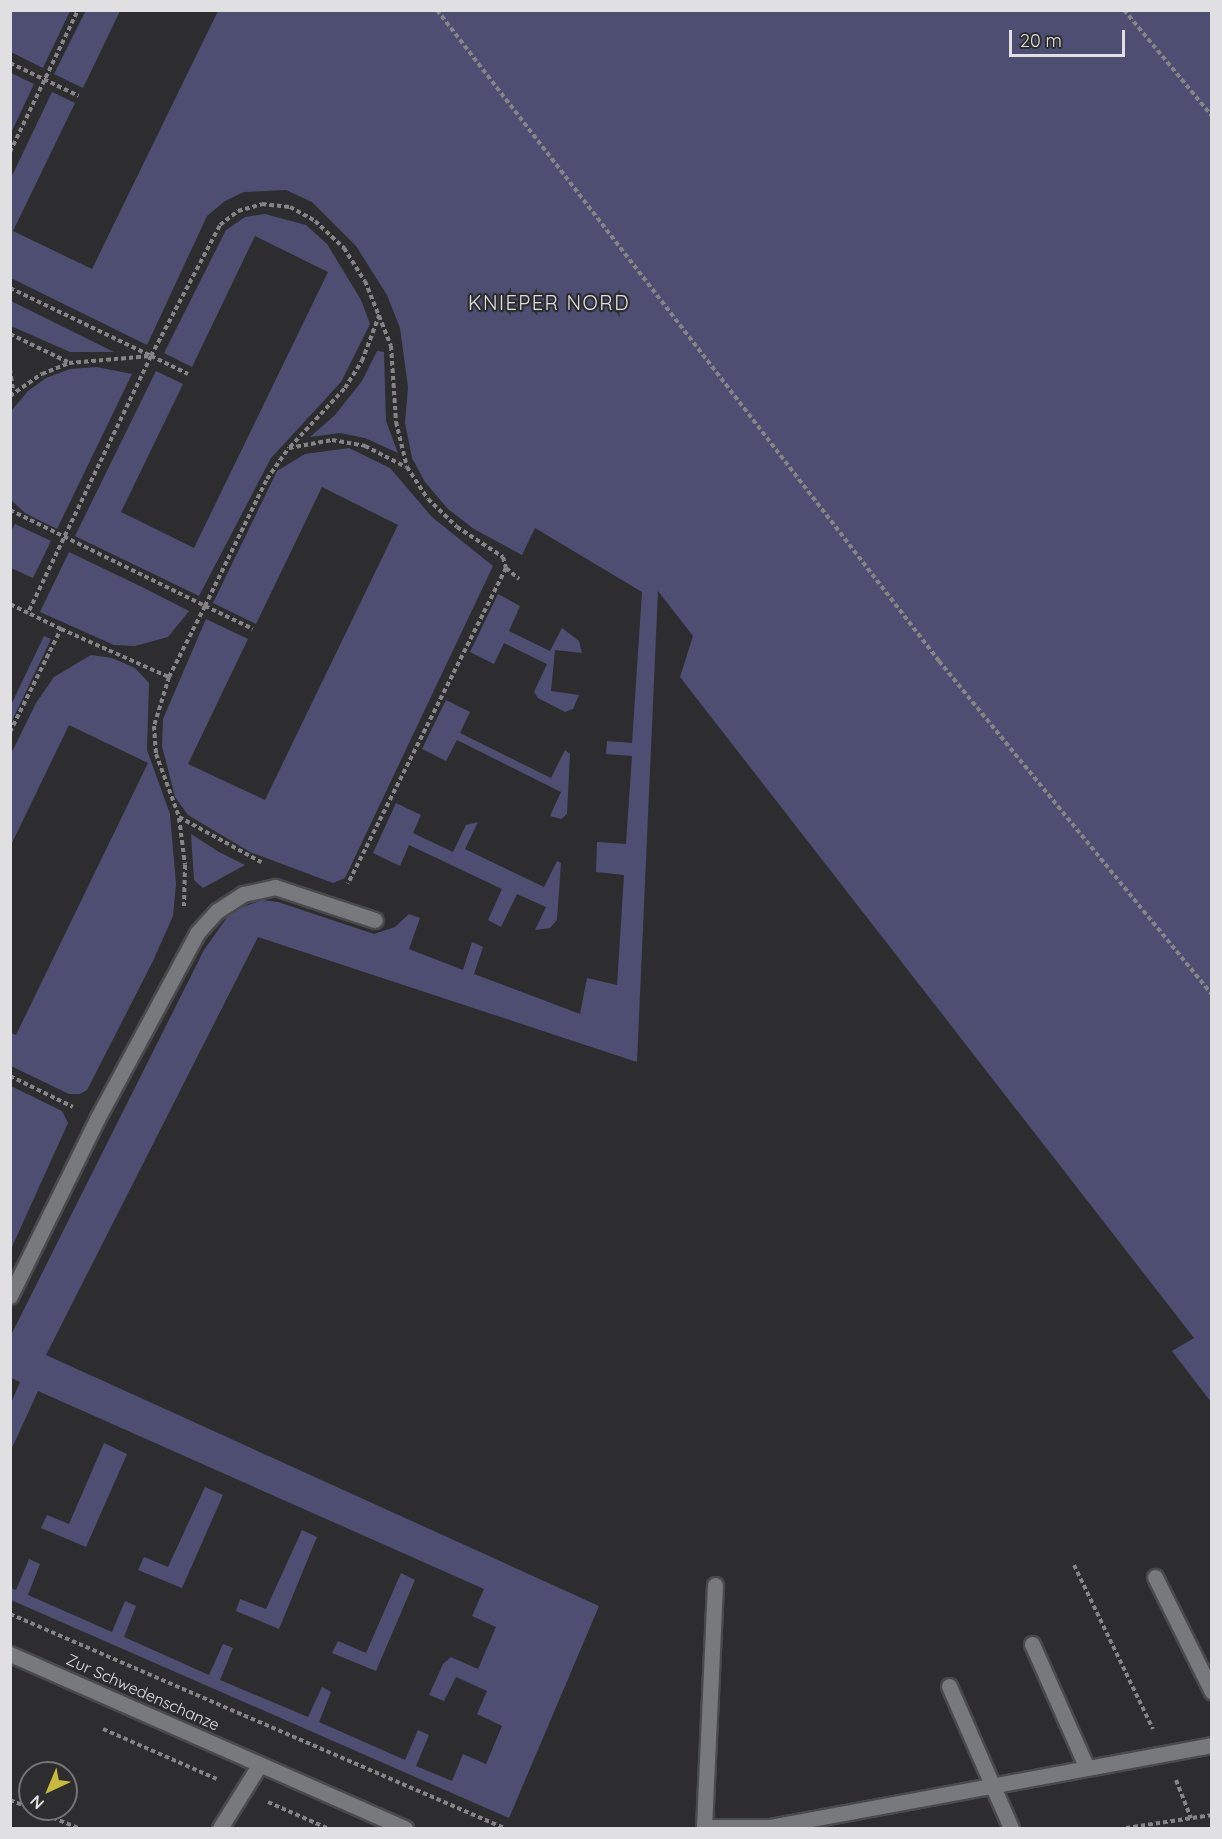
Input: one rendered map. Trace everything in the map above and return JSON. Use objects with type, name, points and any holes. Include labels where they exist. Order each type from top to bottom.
[{"type":"street","points":[[10,1296],[97,1119],[197,933],[218,911],[243,894],[275,886],[375,920]]},
{"type":"street","points":[[1155,1577],[1212,1692]]},
{"type":"street","points":[[716,1585],[704,1827],[769,1827],[1212,1744]]},
{"type":"street","points":[[1032,1644],[1086,1766]]},
{"type":"street","name":"Zur Schwedenschanze","points":[[10,1654],[405,1828]]},
{"type":"street","points":[[949,1686],[1011,1828]]},
{"type":"street","points":[[220,1828],[260,1764]]},
{"type":"path","points":[[10,152],[78,10]]},
{"type":"path","points":[[437,10],[939,661],[1212,995]]},
{"type":"path","points":[[1124,10],[1212,116]]},
{"type":"path","points":[[10,63],[79,96]]},
{"type":"path","points":[[28,613],[151,356],[220,225],[238,211],[262,204],[290,207],[315,221],[344,248],[380,312],[391,346],[396,422],[407,467],[428,499],[457,526],[503,557],[506,568],[519,579]]},
{"type":"path","points":[[10,288],[188,374]]},
{"type":"path","points":[[183,912],[185,865],[179,818],[156,754],[155,735],[169,677],[267,479],[289,447],[345,388],[362,361],[380,312]]},
{"type":"path","points":[[10,334],[69,363]]},
{"type":"path","points":[[10,396],[13,391],[69,363],[151,356]]},
{"type":"path","points":[[10,369],[13,391]]},
{"type":"path","points":[[289,447],[332,440],[365,446],[407,467]]},
{"type":"path","points":[[10,510],[13,516],[253,628]]},
{"type":"path","points":[[338,890],[347,885],[506,568]]},
{"type":"path","points":[[10,604],[169,677]]},
{"type":"path","points":[[10,732],[61,629]]},
{"type":"path","points":[[179,818],[268,864]]},
{"type":"path","points":[[10,1076],[82,1112]]},
{"type":"path","points":[[1074,1565],[1164,1753],[1191,1818]]},
{"type":"path","points":[[10,1614],[504,1828]]},
{"type":"path","points":[[97,1726],[327,1828]]},
{"type":"path","points":[[1126,1828],[1212,1815]]},
{"type":"path","points":[[61,1821],[78,1828]]},
{"type":"shaded area","points":[[86,10],[120,11],[83,88],[54,74]]},
{"type":"shaded area","points":[[10,11],[70,11],[43,68],[11,52]]},
{"type":"shaded area","points":[[218,11],[1211,11],[1211,1402],[1172,1351],[1194,1338],[680,677],[693,636],[658,591],[637,1062],[258,937],[46,1355],[599,1606],[509,1818],[11,1600],[11,1588],[16,1590],[29,1559],[40,1564],[28,1595],[112,1632],[125,1601],[136,1606],[124,1637],[209,1675],[223,1644],[233,1648],[220,1680],[308,1717],[322,1687],[331,1692],[319,1722],[405,1760],[418,1730],[429,1735],[416,1766],[452,1781],[463,1754],[486,1764],[502,1726],[477,1714],[487,1691],[456,1677],[444,1701],[429,1695],[443,1664],[451,1657],[478,1669],[496,1627],[472,1616],[484,1589],[38,1391],[11,1450],[11,1403],[20,1382],[11,1378],[11,1335],[204,950],[228,916],[243,907],[262,900],[278,902],[374,934],[395,927],[409,914],[420,918],[409,949],[463,970],[472,942],[483,947],[474,974],[580,1014],[587,978],[617,985],[624,875],[596,872],[597,842],[626,844],[632,756],[606,754],[607,741],[632,743],[642,592],[535,528],[522,555],[474,529],[448,509],[425,482],[412,458],[405,423],[408,387],[400,328],[387,295],[356,246],[312,202],[286,190],[244,192],[225,201],[207,216],[147,345],[11,278],[11,178],[52,92],[75,103],[13,231],[92,269]]},
{"type":"shaded area","points":[[11,73],[34,84],[11,133]]},
{"type":"shaded area","points":[[265,214],[306,225],[327,244],[361,300],[370,324],[341,382],[271,458],[199,596],[75,536],[156,371],[183,384],[121,512],[194,548],[328,272],[255,236],[192,367],[164,353],[226,230],[245,217]]},
{"type":"shaded area","points":[[11,301],[114,352],[70,352],[11,326]]},
{"type":"shaded area","points":[[377,351],[384,352],[386,421],[398,453],[365,438],[340,433],[310,437],[335,415],[362,381]]},
{"type":"shaded area","points":[[97,367],[132,374],[57,529],[25,513],[11,500],[11,411],[28,391],[46,378],[70,369]]},
{"type":"shaded area","points":[[349,448],[390,468],[432,517],[493,566],[345,878],[333,883],[250,852],[188,815],[175,797],[162,746],[163,719],[206,619],[248,639],[188,764],[265,800],[398,525],[322,487],[256,624],[213,603],[277,471],[305,454]]},
{"type":"shaded area","points":[[15,524],[51,541],[33,578],[11,568],[11,531]]},
{"type":"shaded area","points":[[69,552],[189,611],[168,637],[135,646],[114,645],[40,612]]},
{"type":"shaded area","points":[[498,594],[520,606],[509,631],[550,651],[562,628],[579,641],[582,653],[555,650],[551,691],[579,695],[573,709],[565,712],[538,698],[534,692],[547,664],[504,643],[494,664],[470,652]]},
{"type":"shaded area","points":[[44,636],[51,639],[11,723],[11,705]]},
{"type":"shaded area","points":[[91,655],[112,658],[135,668],[149,683],[147,750],[170,814],[176,884],[173,916],[152,963],[87,1090],[80,1094],[69,1094],[11,1066],[11,1033],[16,1035],[148,763],[69,725],[11,845],[10,756],[36,703],[54,677]]},
{"type":"shaded area","points":[[446,700],[470,712],[460,733],[551,778],[565,750],[570,754],[567,814],[561,819],[550,816],[561,792],[457,740],[446,761],[422,749]]},
{"type":"shaded area","points":[[396,803],[421,815],[413,833],[453,852],[466,825],[478,822],[465,849],[544,887],[557,861],[561,863],[557,920],[550,928],[535,930],[546,907],[517,894],[501,927],[488,920],[502,889],[409,845],[400,866],[373,853]]},
{"type":"shaded area","points":[[191,834],[245,865],[203,888],[194,880]]},
{"type":"shaded area","points":[[11,1086],[62,1111],[68,1123],[11,1249]]},
{"type":"shaded area","points":[[104,1443],[127,1454],[86,1547],[41,1528],[47,1515],[69,1524]]},
{"type":"shaded area","points":[[205,1487],[223,1495],[182,1588],[138,1570],[144,1557],[168,1567]]},
{"type":"shaded area","points":[[302,1530],[317,1537],[279,1629],[236,1611],[240,1599],[266,1609]]},
{"type":"shaded area","points":[[401,1573],[415,1580],[376,1671],[332,1653],[338,1641],[366,1653]]},
{"type":"district","name":"KNIEPER NORD","points":[[549,302]]}]
